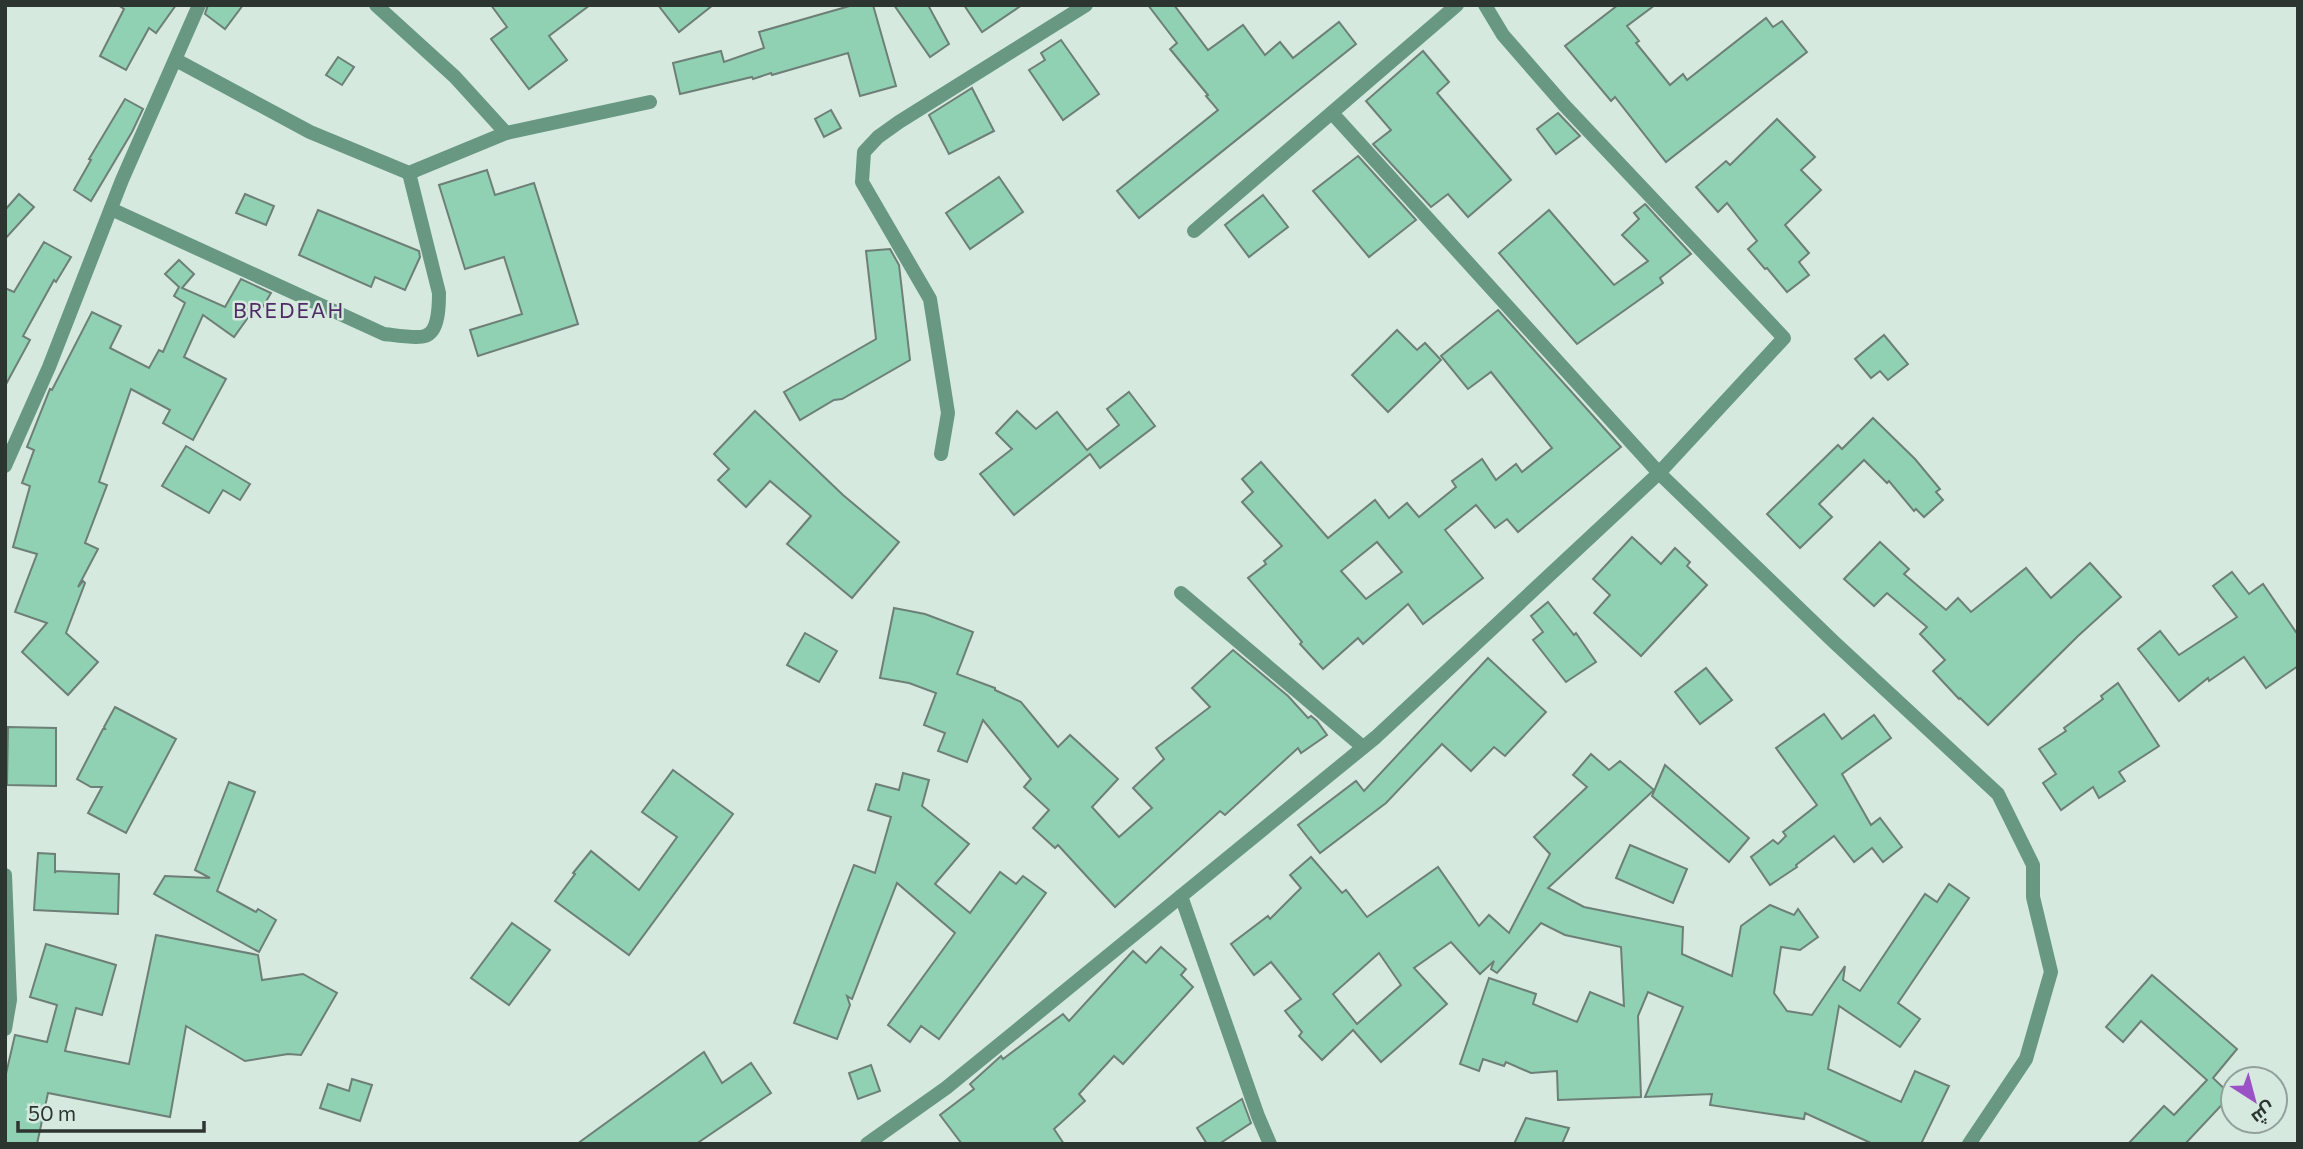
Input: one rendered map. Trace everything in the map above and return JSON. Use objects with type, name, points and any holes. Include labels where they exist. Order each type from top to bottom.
[{"type":"street","points":[[5,466],[50,367],[111,209],[199,5]]},
{"type":"street","points":[[376,5],[455,77],[506,133]]},
{"type":"street","points":[[941,454],[947,413],[930,299],[862,182],[864,152],[878,137],[899,122],[1086,5]]},
{"type":"street","points":[[1194,231],[1457,5]]},
{"type":"street","points":[[867,1144],[946,1088],[1363,747],[1658,473],[1784,338],[1564,105],[1503,36],[1485,5]]},
{"type":"street","points":[[176,60],[310,132],[409,173],[506,133],[650,102]]},
{"type":"street","points":[[1332,113],[1658,473],[1835,643],[1998,794],[2033,866],[2033,897],[2051,972],[2026,1059],[1969,1144]]},
{"type":"street","points":[[111,209],[384,334],[425,336],[432,331],[439,310],[439,293],[409,173]]},
{"type":"street","points":[[1181,593],[1363,747]]},
{"type":"street","points":[[5,875],[10,1000],[5,1030]]},
{"type":"street","points":[[1181,896],[1270,1144]]},
{"type":"building","points":[[118,5],[176,5],[156,33],[149,28],[126,70],[100,56],[124,9]]},
{"type":"building","points":[[208,5],[243,5],[225,29],[205,14]]},
{"type":"building","points":[[491,5],[590,5],[549,36],[567,60],[529,89],[491,39],[507,27]]},
{"type":"building","points":[[658,5],[713,5],[679,32]]},
{"type":"building","points":[[853,5],[873,5],[896,86],[860,96],[848,53],[772,75],[771,73],[680,94],[673,63],[721,51],[724,62],[764,48],[759,32]]},
{"type":"building","points":[[894,5],[928,5],[949,44],[930,57]]},
{"type":"building","points":[[964,5],[1022,5],[982,32]]},
{"type":"building","points":[[1148,5],[1174,5],[1208,50],[1243,25],[1265,55],[1280,42],[1293,58],[1339,22],[1356,44],[1139,218],[1117,191],[1218,110],[1170,49],[1177,43]]},
{"type":"building","points":[[1618,5],[1655,5],[1627,26],[1639,41],[1636,43],[1670,85],[1683,74],[1687,80],[1766,18],[1773,27],[1782,21],[1807,52],[1666,162],[1615,97],[1611,101],[1565,46]]},
{"type":"building","points":[[1061,40],[1099,94],[1063,120],[1029,70],[1045,60],[1041,53]]},
{"type":"building","points":[[1423,51],[1449,82],[1437,93],[1511,180],[1468,217],[1448,194],[1431,207],[1373,144],[1391,130],[1366,101]]},
{"type":"building","points":[[338,57],[354,67],[342,85],[326,75]]},
{"type":"building","points":[[972,88],[994,131],[949,154],[929,115]]},
{"type":"building","points":[[125,99],[143,109],[91,201],[74,190]]},
{"type":"building","points":[[831,110],[841,128],[824,137],[815,119]]},
{"type":"building","points":[[1558,113],[1580,136],[1556,154],[1537,129]]},
{"type":"building","points":[[1777,119],[1815,157],[1801,170],[1821,190],[1785,225],[1809,253],[1799,262],[1809,275],[1787,292],[1748,249],[1757,241],[1727,203],[1718,212],[1696,187],[1726,161],[1730,165]]},
{"type":"building","points":[[1358,156],[1416,220],[1369,257],[1313,191]]},
{"type":"building","points":[[487,170],[495,195],[534,183],[578,324],[478,356],[470,330],[522,314],[504,257],[465,269],[439,185]]},
{"type":"building","points":[[999,177],[1023,212],[970,249],[946,213]]},
{"type":"building","points":[[19,194],[34,207],[5,239],[5,210]]},
{"type":"building","points":[[245,194],[274,206],[266,225],[236,213]]},
{"type":"building","points":[[1263,195],[1288,227],[1249,257],[1225,225]]},
{"type":"building","points":[[1645,204],[1691,254],[1660,278],[1663,283],[1577,344],[1499,253],[1549,210],[1614,285],[1648,261],[1622,235],[1639,219],[1634,213]]},
{"type":"building","points":[[318,210],[419,251],[420,257],[405,290],[375,277],[371,287],[299,255]]},
{"type":"building","points":[[44,242],[71,257],[56,282],[54,280],[23,336],[30,340],[5,386],[5,288],[14,292]]},
{"type":"building","points":[[890,249],[899,265],[910,360],[800,420],[784,392],[876,339],[866,251]]},
{"type":"building","points":[[179,260],[194,274],[182,288],[225,307],[241,279],[271,293],[258,315],[252,312],[234,337],[203,315],[184,357],[226,379],[193,440],[163,423],[170,410],[131,389],[99,482],[107,485],[85,543],[98,549],[78,587],[83,581],[85,583],[66,633],[98,662],[68,695],[22,652],[47,623],[15,612],[37,554],[13,547],[30,486],[22,483],[34,450],[27,447],[50,389],[52,390],[92,312],[121,326],[110,348],[149,368],[159,350],[163,352],[185,303],[174,296],[179,287],[165,274]]},
{"type":"building","points":[[1498,310],[1621,447],[1518,532],[1507,519],[1495,528],[1476,505],[1445,530],[1483,578],[1423,624],[1408,604],[1363,644],[1358,638],[1323,669],[1248,578],[1266,564],[1264,561],[1282,546],[1242,502],[1253,492],[1242,479],[1261,462],[1328,538],[1375,500],[1389,518],[1407,503],[1419,517],[1456,487],[1452,481],[1482,459],[1496,480],[1516,464],[1522,472],[1552,448],[1491,372],[1468,389],[1441,356]],"holes":[[[1377,542],[1402,572],[1366,599],[1341,571]]]},
{"type":"building","points":[[1397,330],[1417,350],[1425,343],[1441,360],[1388,412],[1352,375]]},
{"type":"building","points":[[1884,335],[1908,364],[1888,380],[1880,371],[1871,378],[1855,359]]},
{"type":"building","points":[[1129,392],[1155,426],[1100,468],[1090,454],[1014,515],[980,474],[1012,449],[996,433],[1017,411],[1036,429],[1057,412],[1087,450],[1119,425],[1107,409]]},
{"type":"building","points":[[755,411],[843,495],[899,542],[852,598],[787,544],[811,516],[770,481],[746,507],[718,480],[729,469],[714,454]]},
{"type":"building","points":[[1873,418],[1915,459],[1940,489],[1936,492],[1943,500],[1924,517],[1916,509],[1914,511],[1889,481],[1887,483],[1864,460],[1819,504],[1832,517],[1800,548],[1767,514],[1838,445],[1842,449]]},
{"type":"building","points":[[186,446],[250,484],[240,500],[223,490],[209,513],[162,486]]},
{"type":"building","points":[[1632,537],[1661,564],[1675,548],[1690,562],[1687,566],[1707,585],[1641,656],[1594,613],[1610,595],[1593,579]]},
{"type":"building","points":[[1880,542],[1909,569],[1904,574],[1946,610],[1958,598],[1971,612],[2026,568],[2051,598],[2090,563],[2121,597],[1988,725],[1933,671],[1945,660],[1920,634],[1927,627],[1887,593],[1874,606],[1844,579]]},
{"type":"building","points":[[2232,572],[2249,594],[2263,584],[2298,635],[2298,666],[2266,688],[2244,657],[2209,681],[2208,678],[2179,701],[2138,649],[2160,631],[2179,655],[2237,617],[2213,586]]},
{"type":"building","points":[[1548,602],[1574,635],[1576,633],[1596,662],[1566,682],[1533,640],[1543,632],[1531,616]]},
{"type":"building","points":[[894,608],[925,614],[973,632],[957,674],[995,688],[1021,702],[1058,747],[1070,735],[1118,779],[1092,807],[1119,837],[1152,808],[1133,788],[1164,759],[1156,748],[1210,707],[1192,688],[1233,650],[1288,696],[1308,718],[1311,716],[1317,721],[1327,735],[1301,753],[1298,748],[1225,815],[1220,811],[1115,907],[1058,845],[1055,848],[1033,828],[1049,810],[1024,787],[1031,779],[983,720],[967,762],[938,751],[945,733],[924,725],[936,693],[909,683],[880,678]]},
{"type":"building","points":[[805,633],[837,651],[819,682],[787,665]]},
{"type":"building","points":[[1488,658],[1546,712],[1505,756],[1494,747],[1471,771],[1442,744],[1386,803],[1320,853],[1298,825],[1356,781],[1364,791]]},
{"type":"building","points":[[1706,668],[1732,700],[1700,724],[1675,692]]},
{"type":"building","points":[[2118,683],[2159,746],[2119,772],[2125,781],[2099,798],[2093,787],[2061,810],[2043,783],[2056,774],[2039,749],[2066,731],[2064,728],[2103,699],[2101,696]]},
{"type":"building","points":[[115,707],[176,739],[126,833],[88,813],[102,787],[91,787],[77,779]]},
{"type":"building","points":[[1824,714],[1842,739],[1874,715],[1891,738],[1842,774],[1871,825],[1880,818],[1902,847],[1883,862],[1872,848],[1854,862],[1834,836],[1796,865],[1797,867],[1770,885],[1751,857],[1773,840],[1778,844],[1786,836],[1783,832],[1817,805],[1776,748]]},
{"type":"building","points":[[8,727],[56,728],[56,786],[7,785]]},
{"type":"building","points":[[1591,754],[1609,770],[1620,761],[1654,790],[1548,888],[1584,907],[1683,927],[1682,954],[1732,976],[1741,926],[1770,905],[1794,915],[1798,909],[1818,937],[1800,950],[1781,947],[1774,993],[1787,1011],[1812,1015],[1845,966],[1843,980],[1860,991],[1925,894],[1937,902],[1949,884],[1969,898],[1898,1003],[1920,1019],[1900,1047],[1839,1006],[1828,1069],[1901,1102],[1915,1071],[1949,1086],[1921,1144],[1873,1144],[1805,1113],[1804,1119],[1710,1105],[1712,1094],[1645,1097],[1683,1007],[1648,992],[1638,1016],[1641,1097],[1558,1100],[1557,1071],[1531,1073],[1506,1062],[1504,1066],[1483,1059],[1479,1071],[1460,1064],[1489,978],[1536,994],[1533,1004],[1577,1022],[1590,992],[1624,1006],[1621,947],[1565,935],[1541,923],[1497,973],[1491,969],[1494,961],[1480,974],[1451,942],[1414,968],[1447,1004],[1381,1062],[1353,1030],[1322,1060],[1299,1036],[1302,1032],[1285,1011],[1301,999],[1271,962],[1254,975],[1231,944],[1268,916],[1270,919],[1301,888],[1290,875],[1311,857],[1342,893],[1346,890],[1367,917],[1438,867],[1479,926],[1489,915],[1509,933],[1550,854],[1534,837],[1587,787],[1573,775]],"holes":[[[1379,953],[1401,985],[1357,1024],[1333,994]]]},
{"type":"building","points":[[1665,765],[1749,838],[1729,862],[1652,796]]},
{"type":"building","points":[[673,770],[733,814],[629,955],[555,901],[591,851],[639,890],[677,837],[642,812]]},
{"type":"building","points":[[903,773],[929,780],[922,806],[969,844],[935,884],[970,913],[1000,872],[1016,884],[1023,876],[1046,893],[939,1039],[921,1026],[910,1042],[888,1025],[955,933],[897,883],[852,999],[847,996],[850,1005],[837,1039],[794,1023],[854,865],[875,873],[891,817],[868,810],[876,784],[899,790]]},
{"type":"building","points":[[229,782],[255,792],[217,891],[276,920],[259,952],[154,894],[165,876],[210,878],[195,870]]},
{"type":"building","points":[[1630,845],[1687,869],[1673,903],[1616,878]]},
{"type":"building","points":[[38,853],[55,854],[55,873],[119,874],[118,914],[34,910]]},
{"type":"building","points":[[512,923],[550,950],[509,1005],[471,978]]},
{"type":"building","points":[[156,935],[258,955],[262,980],[303,974],[337,993],[301,1055],[288,1054],[245,1061],[186,1026],[170,1117],[48,1093],[37,1144],[5,1144],[5,1078],[15,1035],[47,1042],[57,1005],[30,997],[46,944],[116,965],[102,1015],[76,1008],[65,1051],[129,1064]]},
{"type":"building","points":[[1161,947],[1186,969],[1181,975],[1193,987],[1123,1064],[1114,1056],[1079,1094],[1085,1101],[1054,1129],[1064,1144],[962,1144],[940,1115],[974,1089],[970,1084],[1001,1056],[1003,1059],[1063,1014],[1069,1021],[1133,951],[1146,963]]},
{"type":"building","points":[[2152,975],[2237,1049],[2224,1065],[2219,1065],[2219,1071],[2213,1078],[2219,1084],[2219,1108],[2185,1144],[2128,1144],[2164,1106],[2174,1115],[2207,1080],[2141,1021],[2123,1042],[2106,1027]]},
{"type":"building","points":[[704,1052],[722,1083],[751,1063],[771,1093],[696,1144],[577,1144]]},
{"type":"building","points":[[871,1065],[880,1091],[858,1099],[849,1073]]},
{"type":"building","points":[[352,1079],[372,1085],[360,1121],[320,1108],[328,1084],[349,1091]]},
{"type":"building","points":[[1242,1099],[1251,1123],[1219,1144],[1207,1144],[1197,1128]]},
{"type":"building","points":[[1526,1118],[1569,1128],[1562,1144],[1514,1144]]},
{"type":"district","name":"BREDEAH","points":[[289,311]]}]
